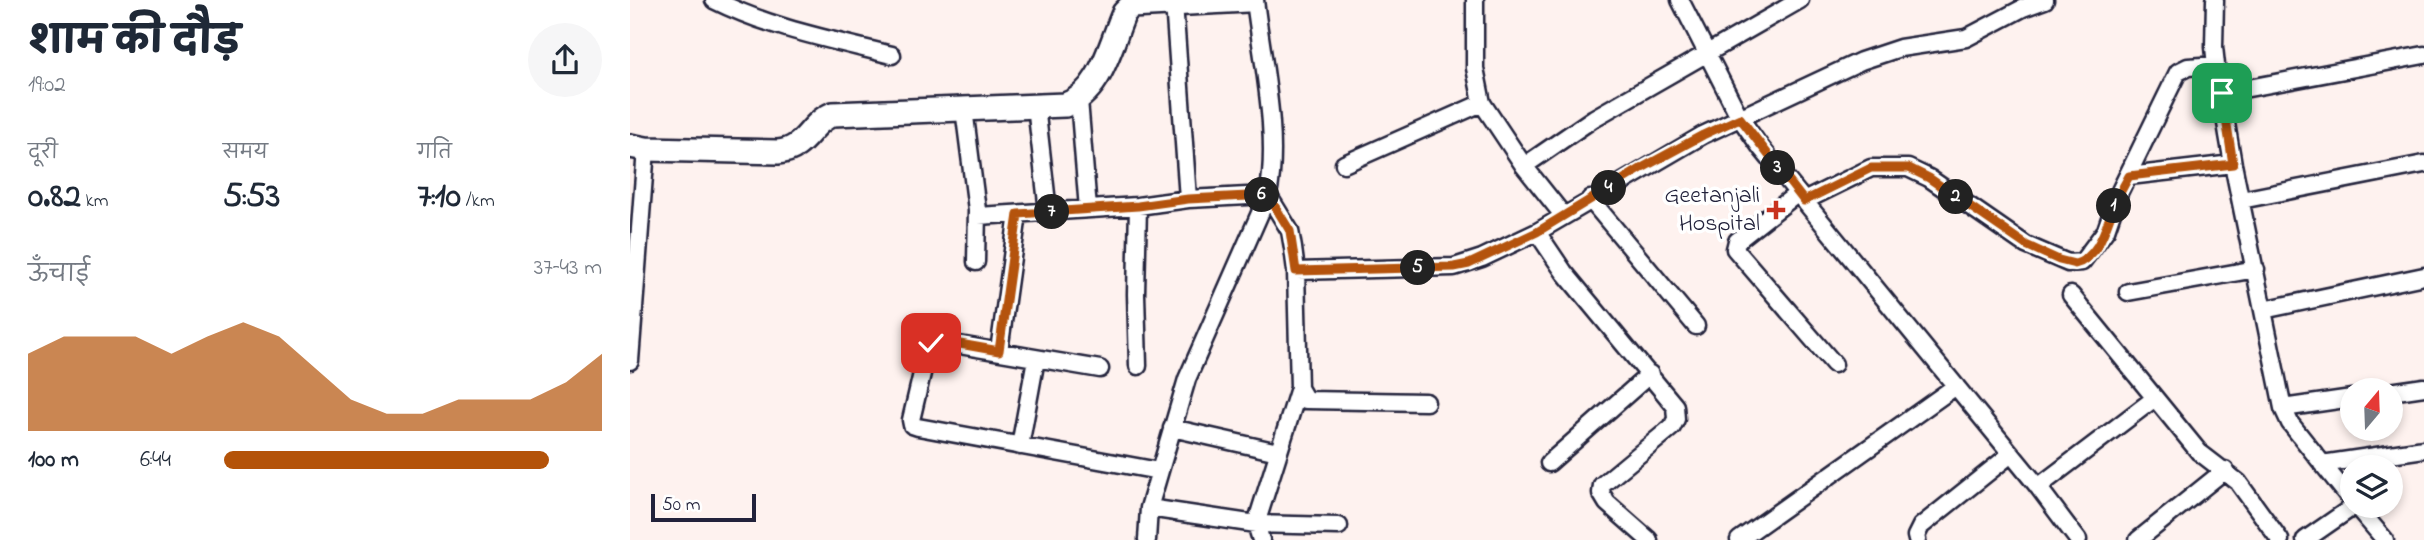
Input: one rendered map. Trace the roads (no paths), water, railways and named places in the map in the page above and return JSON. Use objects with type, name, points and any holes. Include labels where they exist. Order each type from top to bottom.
[{"type":"street","points":[[714,0],[762,20],[820,38],[892,55]]},
{"type":"street","points":[[630,360],[638,148],[787,151],[797,148],[818,123],[833,114],[1065,105],[1079,100],[1096,78],[1124,13],[1122,3],[1247,0]]},
{"type":"street","points":[[1147,540],[1149,508],[1187,379],[1268,195],[1273,171],[1255,0]]},
{"type":"street","points":[[1475,0],[1475,68],[1482,103],[1524,166],[1563,215]]},
{"type":"street","points":[[1681,0],[1740,118],[2078,540]]},
{"type":"street","points":[[1524,166],[1594,118],[1800,0]]},
{"type":"street","points":[[1296,271],[1454,267],[1482,258],[1537,232],[1703,135],[1861,61],[1911,46],[1966,38],[2023,8],[2045,0]]},
{"type":"street","points":[[2215,0],[2216,65],[2233,164],[2283,408],[2290,423],[2340,486]]},
{"type":"street","points":[[1174,3],[1188,199]]},
{"type":"street","points":[[2222,93],[2424,55]]},
{"type":"street","points":[[1834,364],[1735,249],[1737,241],[1801,197],[1871,168],[1909,168],[1929,178],[2026,245],[2075,264],[2087,258],[2106,230],[2118,195],[2178,72],[2188,67],[2216,65]]},
{"type":"street","points":[[1079,100],[1088,209]]},
{"type":"street","points":[[1344,164],[1482,103]]},
{"type":"street","points":[[1035,106],[1048,212]]},
{"type":"street","points":[[964,109],[978,216],[976,262]]},
{"type":"street","points":[[2129,176],[2233,164]]},
{"type":"street","points":[[2241,200],[2424,164]]},
{"type":"street","points":[[978,216],[1268,195]]},
{"type":"street","points":[[1259,532],[1278,452],[1299,388],[1296,271],[1290,231],[1268,195]]},
{"type":"street","points":[[1590,199],[1696,326]]},
{"type":"street","points":[[1138,206],[1138,366]]},
{"type":"street","points":[[999,351],[1018,214]]},
{"type":"street","points":[[1537,232],[1564,272],[1675,406],[1676,419],[1672,427],[1602,485],[1601,493],[1607,503],[1649,540]]},
{"type":"street","points":[[2128,292],[2256,269]]},
{"type":"street","points":[[2263,310],[2424,276]]},
{"type":"street","points":[[2071,295],[2199,452],[2238,482],[2280,540]]},
{"type":"street","points":[[1100,369],[943,341],[931,343],[911,420],[912,425],[1159,471]]},
{"type":"street","points":[[1020,446],[1036,359]]},
{"type":"street","points":[[1549,463],[1650,374]]},
{"type":"street","points":[[1739,540],[1956,386]]},
{"type":"street","points":[[2403,390],[2424,387]]},
{"type":"street","points":[[1299,388],[1306,401],[1426,402]]},
{"type":"street","points":[[2038,487],[2155,398]]},
{"type":"street","points":[[2283,408],[2340,400]]},
{"type":"street","points":[[1172,428],[1278,452]]},
{"type":"street","points":[[2322,464],[2424,449]]},
{"type":"street","points":[[1917,540],[1921,526],[2011,454]]},
{"type":"street","points":[[2138,540],[2225,470]]},
{"type":"street","points":[[1149,508],[1259,532],[1339,526]]},
{"type":"street","points":[[2305,540],[2340,514]]},
{"type":"street","points":[[2366,518],[2385,540]]},
{"type":"place","name":"Geetanjali Hospital","points":[[1776,210]]}]
